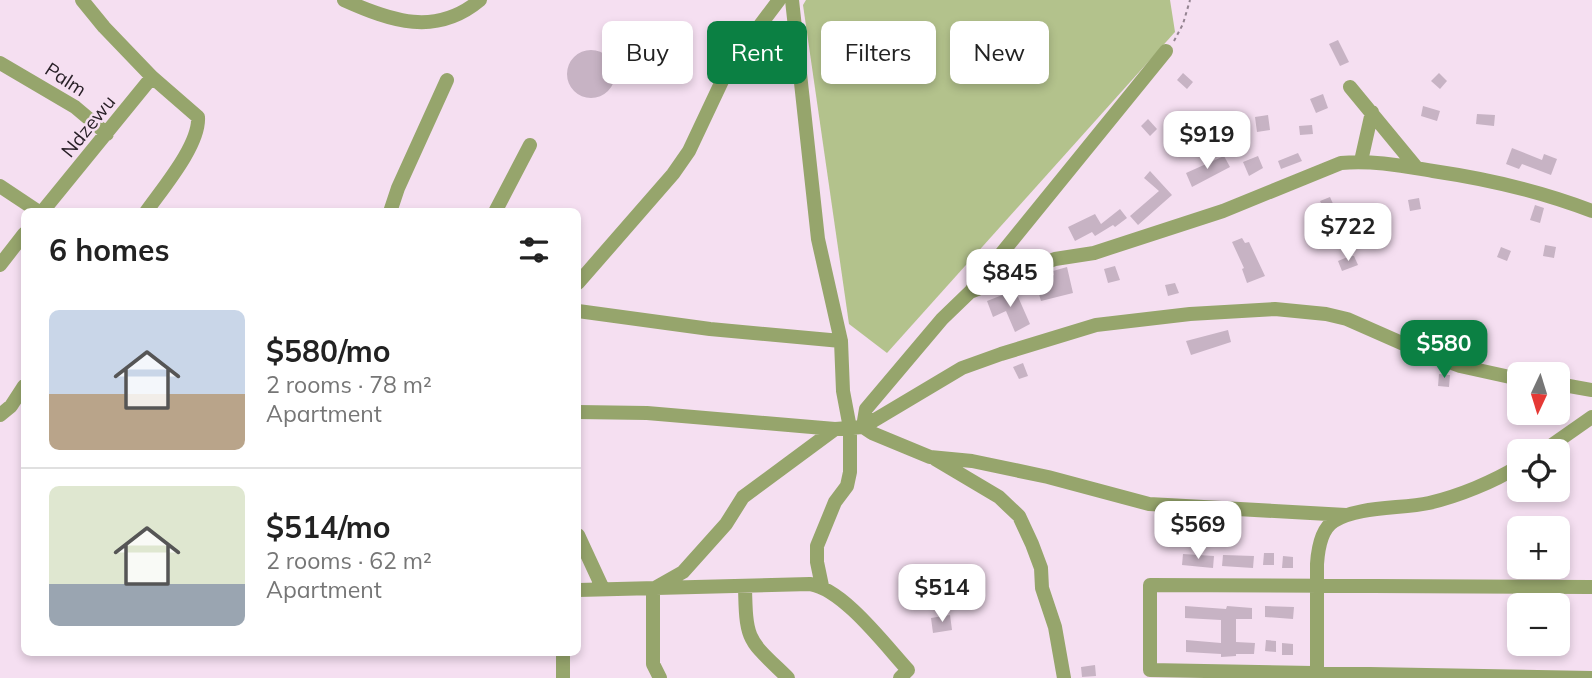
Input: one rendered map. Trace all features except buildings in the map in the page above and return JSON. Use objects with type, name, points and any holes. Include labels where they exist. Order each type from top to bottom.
[{"type":"street","points":[[82,0],[152,77],[196,113],[199,120],[188,150],[149,208]]},
{"type":"street","points":[[344,0],[386,17],[423,22],[452,17],[466,11],[480,0]]},
{"type":"street","points":[[581,280],[673,174],[688,151],[722,81],[779,0]]},
{"type":"street","points":[[792,0],[818,239],[841,341],[843,391],[849,428],[850,472],[847,486],[835,502],[817,546],[822,586]]},
{"type":"street","points":[[849,428],[942,319],[970,292],[1166,51]]},
{"type":"street","name":"Palm","points":[[0,63],[75,107],[107,134]]},
{"type":"street","name":"Ndzewu","points":[[44,208],[152,77]]},
{"type":"street","points":[[391,208],[447,80]]},
{"type":"street","points":[[1350,87],[1416,167]]},
{"type":"street","points":[[1361,161],[1373,113]]},
{"type":"street","points":[[497,208],[530,145]]},
{"type":"street","points":[[970,292],[1055,259],[1094,253],[1223,211],[1341,163],[1361,161],[1416,167],[1497,181],[1592,211]]},
{"type":"street","points":[[0,186],[35,208]]},
{"type":"street","points":[[0,265],[21,238]]},
{"type":"street","points":[[653,589],[683,572],[726,524],[743,498],[849,428],[962,368],[1096,326],[1190,314],[1275,309],[1326,314],[1347,319],[1460,366],[1507,376]]},
{"type":"street","points":[[581,311],[710,329],[841,341]]},
{"type":"street","points":[[1570,386],[1592,390]]},
{"type":"street","points":[[0,415],[11,406],[21,391]]},
{"type":"street","points":[[581,412],[647,413],[849,428],[872,433],[930,457],[999,498],[1019,516],[1041,568],[1042,588],[1055,627],[1064,678]]},
{"type":"street","points":[[1561,439],[1592,417]]},
{"type":"street","points":[[930,457],[985,463],[1149,504],[1346,515],[1431,503],[1507,472]]},
{"type":"street","points":[[1317,675],[1318,552],[1328,526],[1346,515]]},
{"type":"street","points":[[581,542],[603,589]]},
{"type":"street","points":[[1592,587],[1150,585],[1150,670],[1592,678]]},
{"type":"street","points":[[745,586],[746,625],[750,640],[788,678]]},
{"type":"street","points":[[581,590],[822,586],[845,603],[908,670],[900,678]]},
{"type":"street","points":[[653,589],[653,664],[660,678]]},
{"type":"street","points":[[563,656],[563,678]]},
{"type":"path","points":[[1166,51],[1183,24],[1191,0]]},
{"type":"green space","points":[[806,0],[1170,0],[1175,32],[887,353],[849,324],[803,5]]}]
